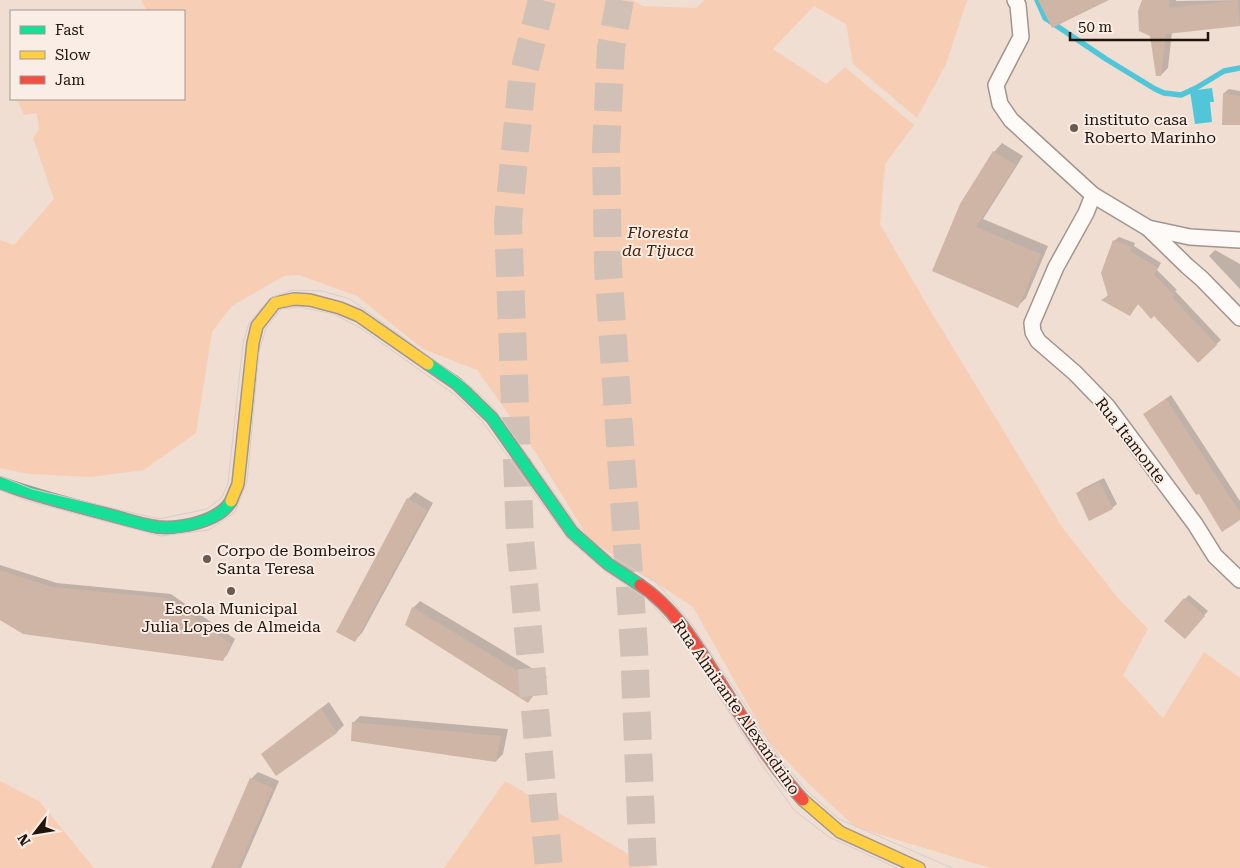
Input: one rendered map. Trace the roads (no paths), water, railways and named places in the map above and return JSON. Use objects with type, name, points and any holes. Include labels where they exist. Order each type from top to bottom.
[{"type":"street","points":[[1015,0],[1018,5],[1021,37],[996,85],[1000,104],[1011,120],[1093,195],[1148,228],[1240,318]]},
{"type":"street","name":"Rua Itamonte","points":[[1093,195],[1086,213],[1056,267],[1032,323],[1033,332],[1038,341],[1075,373],[1107,406],[1195,524],[1215,556],[1240,580]]},
{"type":"street","points":[[1148,228],[1190,237],[1240,240]]},
{"type":"street","name":"Rua Almirante Alexandrino","points":[[0,483],[32,495],[158,527],[171,527],[204,521],[215,516],[228,505],[238,484],[252,343],[257,326],[275,304],[294,299],[310,300],[340,308],[359,316],[457,384],[492,418],[572,532],[608,564],[654,594],[687,631],[748,729],[772,763],[796,792],[835,829],[918,868]]},
{"type":"street","points":[[871,846],[898,868]]},
{"type":"water","points":[[1212,88],[1214,102],[1210,102],[1212,122],[1195,124],[1190,91]]},
{"type":"waterway","points":[[1037,0],[1045,18],[1106,59],[1164,93],[1181,95],[1224,71],[1240,68]]},
{"type":"tunnel","points":[[542,0],[522,80],[508,221],[520,539],[549,868]]},
{"type":"tunnel","points":[[620,0],[611,48],[606,150],[608,267],[634,648],[643,868]]},
{"type":"tram line","points":[[0,476],[32,489],[159,519],[207,509],[222,497],[228,483],[243,343],[249,323],[270,298],[293,290],[322,291],[350,299],[474,389],[494,408],[577,525],[609,555],[656,582],[691,623],[780,758],[806,790],[839,819],[952,868]]},
{"type":"tram line","points":[[0,490],[28,501],[161,536],[209,530],[235,512],[247,482],[259,352],[266,328],[281,309],[299,307],[334,314],[362,329],[455,395],[482,421],[567,538],[605,571],[646,598],[681,636],[764,768],[794,810],[829,837],[897,868]]},
{"type":"place","name":"instituto casa Roberto Marinho","points":[[1074,128]]},
{"type":"place","name":"Corpo de Bombeiros Santa Teresa","points":[[207,559]]},
{"type":"place","name":"Escola Municipal Julia Lopes de Almeida","points":[[231,591]]},
{"type":"park label","name":"Floresta da Tijuca","points":[[658,241]]}]
